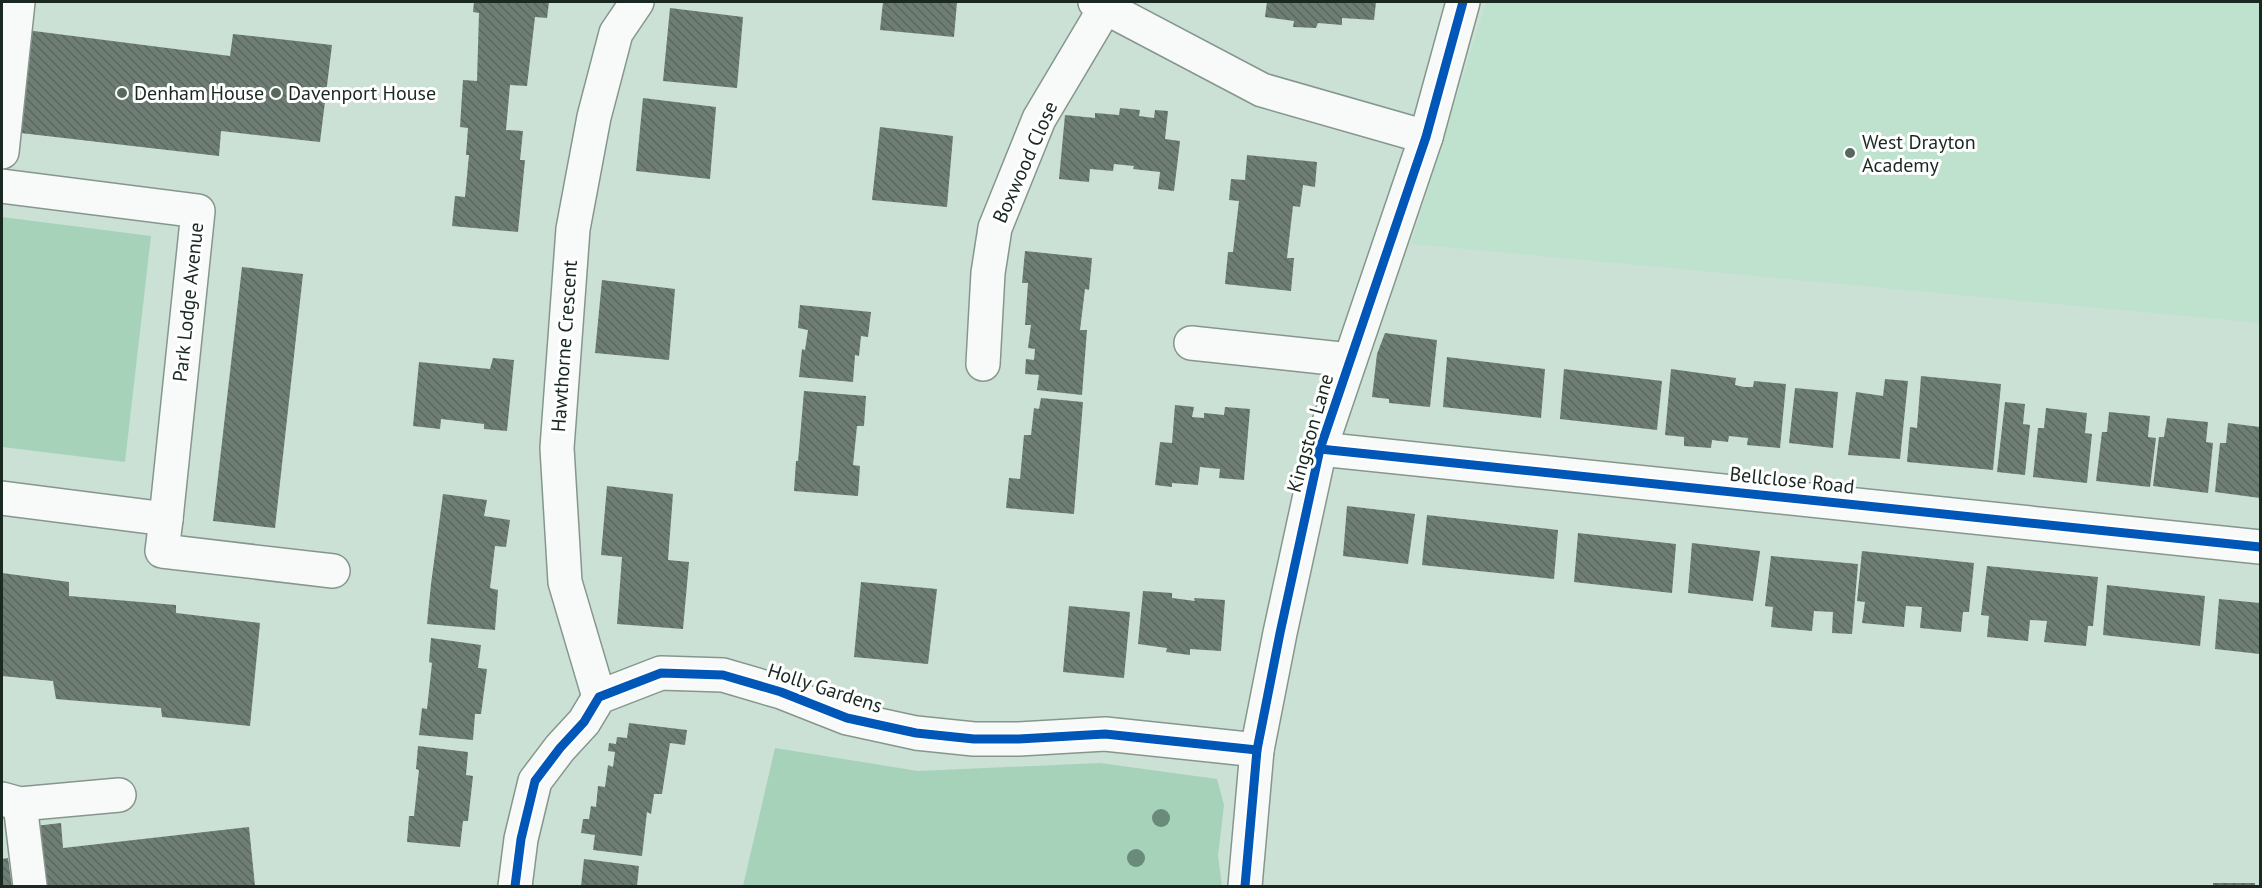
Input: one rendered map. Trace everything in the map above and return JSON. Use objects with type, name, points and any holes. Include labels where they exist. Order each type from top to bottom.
[{"type":"street","points":[[2,152],[18,2]]},
{"type":"street","name":"Hawthorne Crescent","points":[[600,697],[565,582],[557,448],[573,229],[594,117],[616,33],[637,2]]},
{"type":"street","name":"Kingston Lane","points":[[1245,886],[1257,750],[1320,449],[1426,137],[1463,2]]},
{"type":"street","points":[[1100,5],[1262,90],[1426,137]]},
{"type":"street","name":"Boxwood Close","points":[[983,364],[988,273],[995,228],[1039,119],[1100,5]]},
{"type":"street","name":"Park Lodge Avenue","points":[[2,186],[198,211],[162,551],[333,571]]},
{"type":"street","points":[[1191,344],[1350,360]]},
{"type":"street","name":"Bellclose Road","points":[[1320,449],[2260,547]]},
{"type":"street","points":[[2,498],[166,519]]},
{"type":"street","name":"Holly Gardens","points":[[600,697],[661,673],[723,675],[781,692],[847,718],[916,733],[974,739],[1104,734],[1257,750]]},
{"type":"street","points":[[515,886],[521,839],[535,781],[560,748],[584,722],[600,697]]},
{"type":"street","points":[[30,886],[11,801],[119,795]]},
{"type":"shaded area","name":"West Drayton Academy","points":[[1486,2],[2260,2],[2260,323],[1411,244]]},
{"type":"shaded area","points":[[2,217],[151,236],[125,462],[2,447]]},
{"type":"shaded area","points":[[775,748],[918,771],[1100,763],[1217,779],[1224,805],[1218,856],[1222,886],[743,886]]},
{"type":"building","points":[[474,2],[549,2],[547,18],[535,17],[527,86],[510,85],[506,130],[523,131],[520,160],[525,160],[518,232],[452,226],[455,196],[465,197],[469,155],[466,155],[468,128],[460,127],[463,80],[477,81],[479,13],[473,12]]},
{"type":"building","points":[[883,2],[957,2],[954,37],[880,30]]},
{"type":"building","points":[[1267,2],[1376,2],[1374,20],[1342,18],[1342,25],[1318,23],[1316,28],[1293,27],[1294,21],[1265,17]]},
{"type":"building","points":[[670,8],[743,17],[737,88],[663,81]]},
{"type":"building","name":"Denham House","points":[[26,30],[230,56],[233,34],[332,45],[320,142],[221,131],[219,156],[12,132]]},
{"type":"building","points":[[643,98],[716,107],[710,179],[636,171]]},
{"type":"building","points":[[1120,108],[1140,110],[1139,116],[1154,118],[1155,110],[1168,111],[1165,139],[1180,141],[1174,191],[1158,189],[1160,172],[1133,169],[1134,166],[1114,164],[1113,171],[1090,169],[1089,182],[1059,179],[1065,115],[1095,118],[1095,113],[1119,115]]},
{"type":"building","points":[[880,127],[953,136],[947,207],[872,200]]},
{"type":"building","points":[[1247,155],[1317,162],[1315,187],[1303,185],[1300,207],[1293,206],[1287,258],[1294,258],[1291,291],[1225,284],[1228,252],[1233,252],[1239,201],[1229,200],[1231,179],[1245,180]]},
{"type":"building","points":[[1025,251],[1092,258],[1089,290],[1085,289],[1080,330],[1087,330],[1082,395],[1037,390],[1039,375],[1025,374],[1026,359],[1034,360],[1035,349],[1028,348],[1031,325],[1025,325],[1028,283],[1022,283]]},
{"type":"building","points":[[242,267],[303,274],[275,528],[213,521]]},
{"type":"building","points":[[602,280],[675,289],[669,360],[595,353]]},
{"type":"building","points":[[800,305],[871,312],[868,337],[861,336],[859,356],[855,355],[853,382],[799,377],[802,349],[805,350],[808,330],[798,328]]},
{"type":"building","points":[[1385,333],[1437,340],[1430,407],[1389,403],[1389,399],[1372,397],[1377,354]]},
{"type":"building","points":[[1447,357],[1545,369],[1541,418],[1443,407]]},
{"type":"building","points":[[493,358],[514,360],[507,431],[484,429],[484,424],[441,419],[440,429],[413,426],[419,362],[490,369]]},
{"type":"building","points":[[1564,369],[1662,381],[1657,430],[1560,419]]},
{"type":"building","points":[[1671,369],[1736,378],[1735,385],[1744,387],[1753,387],[1754,381],[1786,384],[1780,448],[1747,445],[1748,438],[1729,436],[1728,442],[1712,440],[1711,448],[1684,446],[1684,437],[1665,435]]},
{"type":"building","points":[[1921,376],[2001,384],[1993,470],[1907,462],[1910,427],[1917,428]]},
{"type":"building","points":[[1885,379],[1908,381],[1900,459],[1848,455],[1856,392],[1883,396]]},
{"type":"building","points":[[1795,388],[1838,392],[1833,448],[1789,443]]},
{"type":"building","points":[[804,391],[866,396],[864,426],[857,426],[853,465],[860,466],[858,496],[794,491]]},
{"type":"building","points":[[1041,398],[1083,402],[1074,514],[1006,508],[1009,478],[1020,479],[1024,435],[1031,435],[1034,408],[1039,409]]},
{"type":"building","points":[[2005,402],[2025,404],[2023,424],[2030,425],[2025,475],[1997,472]]},
{"type":"building","points":[[1175,405],[1194,407],[1192,417],[1204,418],[1204,413],[1224,415],[1225,407],[1250,409],[1244,480],[1219,478],[1220,469],[1200,467],[1198,485],[1172,483],[1172,487],[1155,485],[1160,442],[1172,443]]},
{"type":"building","points":[[2046,408],[2087,413],[2085,433],[2092,434],[2087,483],[2033,477],[2038,428],[2044,428]]},
{"type":"building","points":[[2109,412],[2150,416],[2148,437],[2156,438],[2150,487],[2096,481],[2102,432],[2107,432]]},
{"type":"building","points":[[2167,418],[2208,422],[2206,442],[2213,443],[2208,493],[2153,486],[2159,437],[2164,437]]},
{"type":"building","points":[[2228,423],[2260,427],[2260,498],[2215,492],[2220,443],[2226,443]]},
{"type":"building","points":[[607,486],[673,494],[668,560],[689,562],[683,629],[617,624],[622,557],[601,555]]},
{"type":"building","points":[[443,494],[487,500],[484,516],[510,520],[506,547],[495,546],[490,588],[498,590],[495,630],[427,624]]},
{"type":"building","points":[[1347,506],[1415,514],[1408,564],[1343,556]]},
{"type":"building","points":[[1427,515],[1558,530],[1554,579],[1422,565]]},
{"type":"building","points":[[1578,533],[1676,544],[1672,593],[1574,582]]},
{"type":"building","points":[[1692,543],[1760,551],[1753,601],[1688,593]]},
{"type":"building","points":[[1862,551],[1974,563],[1969,612],[1963,612],[1961,632],[1920,628],[1922,607],[1906,606],[1904,627],[1862,623],[1865,602],[1857,601]]},
{"type":"building","points":[[1771,556],[1858,564],[1852,634],[1832,633],[1833,612],[1814,611],[1812,631],[1771,627],[1773,607],[1765,606]]},
{"type":"building","points":[[1987,566],[2098,577],[2093,626],[2088,626],[2086,646],[2044,642],[2047,621],[2030,620],[2028,641],[1987,637],[1989,616],[1981,615]]},
{"type":"building","points":[[2,573],[69,582],[69,596],[176,605],[176,613],[260,623],[250,726],[162,717],[161,708],[56,699],[53,681],[2,676]]},
{"type":"building","points":[[861,582],[937,589],[928,664],[854,657]]},
{"type":"building","points":[[2107,585],[2205,596],[2200,646],[2103,635]]},
{"type":"building","points":[[1143,591],[1172,593],[1172,598],[1195,601],[1194,598],[1225,600],[1221,651],[1190,649],[1190,655],[1166,652],[1167,648],[1138,644]]},
{"type":"building","points":[[2219,599],[2260,603],[2260,654],[2215,649]]},
{"type":"building","points":[[1069,606],[1130,612],[1124,678],[1063,672]]},
{"type":"building","points":[[431,638],[481,645],[478,668],[487,669],[481,714],[475,714],[473,740],[419,735],[422,708],[427,709],[432,663],[429,662]]},
{"type":"building","points":[[629,723],[687,730],[685,745],[670,743],[662,794],[654,794],[651,814],[647,812],[642,856],[593,850],[595,835],[581,833],[583,819],[589,819],[591,806],[596,807],[598,786],[605,787],[608,765],[613,767],[615,752],[608,751],[609,743],[616,744],[617,737],[627,738]]},
{"type":"building","points":[[418,746],[468,752],[466,775],[473,776],[468,821],[463,821],[460,847],[407,842],[409,816],[414,816],[419,770],[416,769]]},
{"type":"building","points":[[61,823],[63,848],[249,827],[255,886],[42,886],[35,826]]},
{"type":"building","points":[[8,858],[12,886],[2,886],[2,859]]},
{"type":"building","points":[[584,859],[639,866],[637,886],[581,886]]},
{"type":"building","points":[[2213,883],[2255,883],[2255,886],[2213,886]]},
{"type":"cycle path","points":[[1245,886],[1257,750],[1320,449],[1426,137],[1463,2]]},
{"type":"cycle path","points":[[1320,449],[2260,547]]},
{"type":"cycle path","points":[[515,886],[521,839],[535,781],[560,748],[584,722],[599,697],[661,673],[723,675],[781,692],[847,718],[916,733],[974,739],[1105,734],[1257,750]]},
{"type":"place","name":"Denham House","points":[[122,93]]},
{"type":"place","name":"Davenport House","points":[[276,93]]},
{"type":"place","name":"West Drayton Academy","points":[[1850,153]]}]
